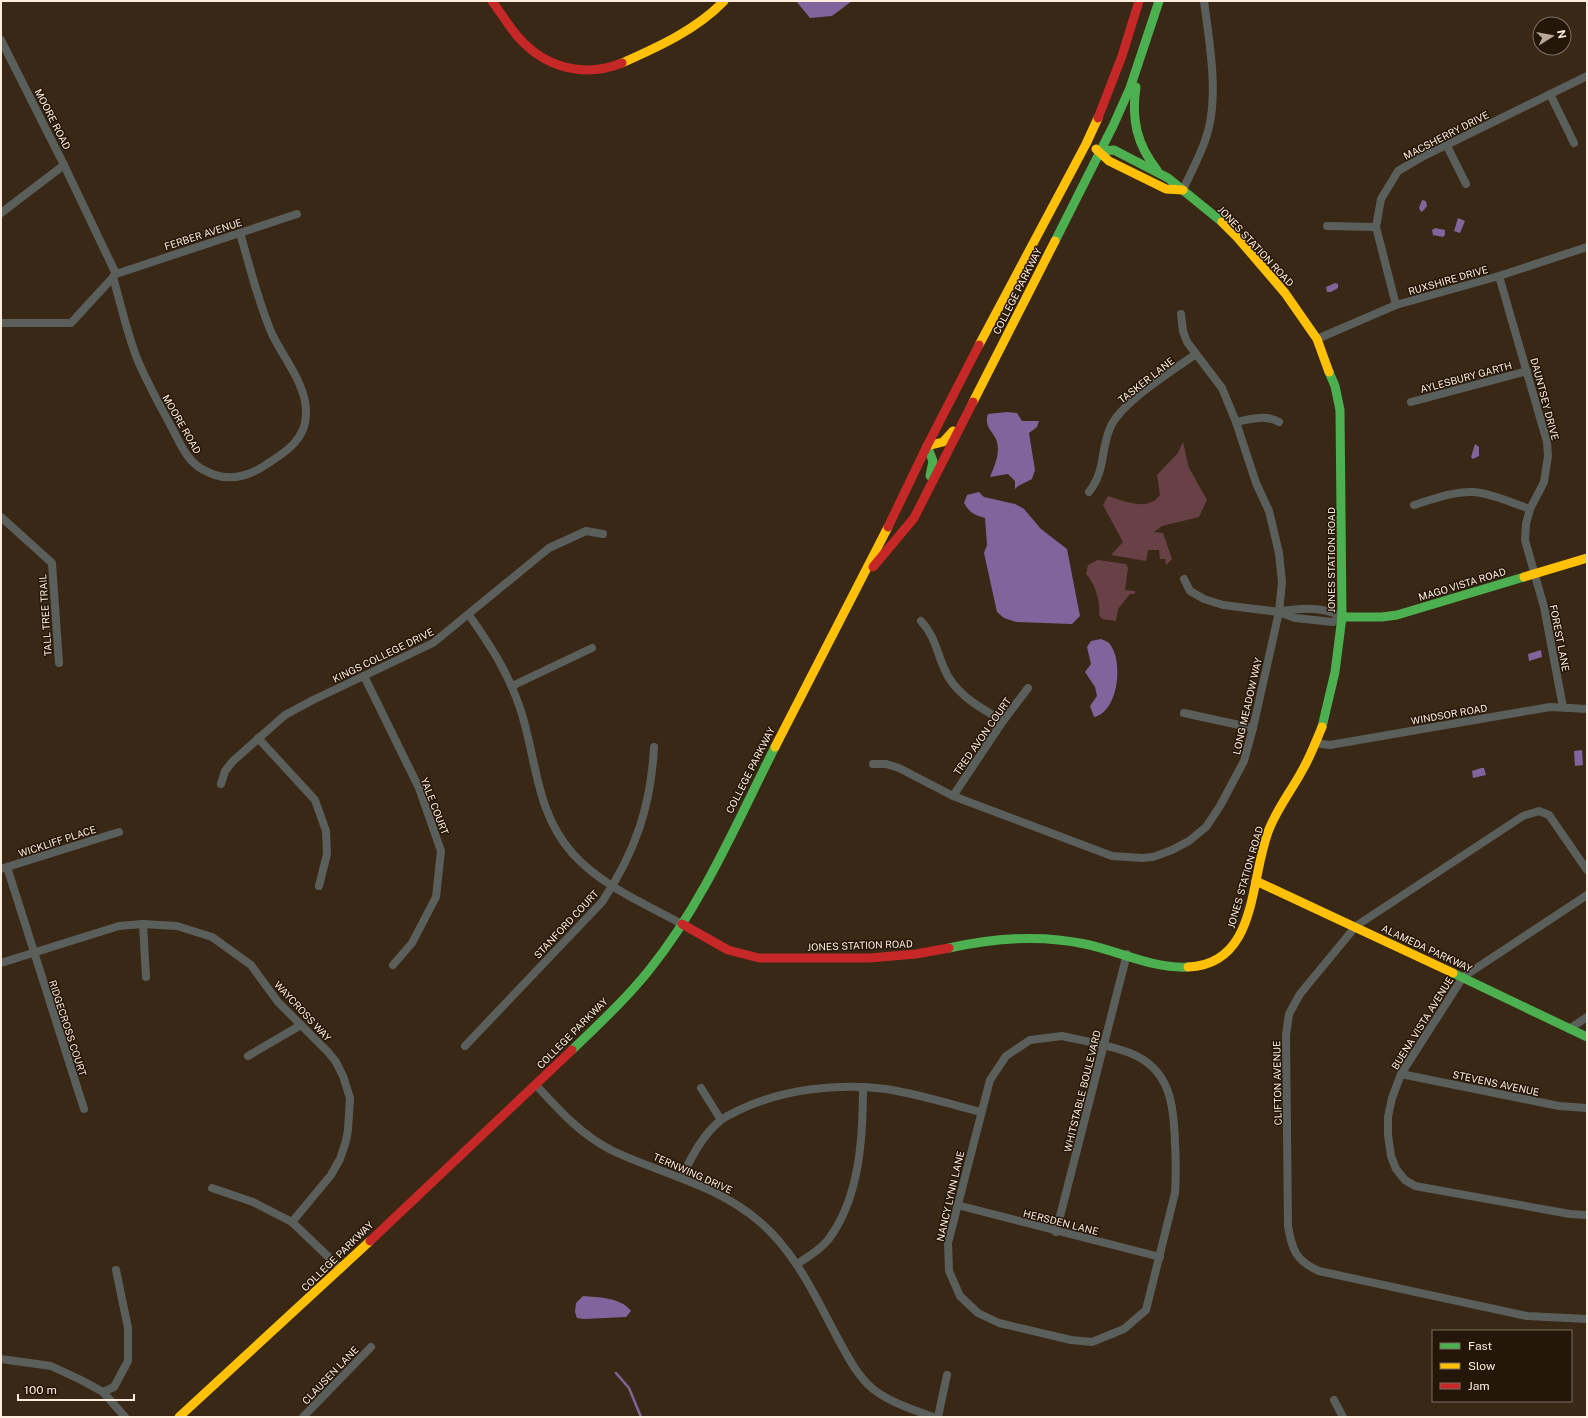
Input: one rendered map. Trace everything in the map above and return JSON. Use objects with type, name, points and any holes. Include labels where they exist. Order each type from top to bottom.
[{"type":"main road","points":[[492,1],[519,39],[537,55],[571,71],[594,71],[617,65],[682,34],[712,15],[724,1]]},
{"type":"main road","name":"COLLEGE PARKWAY","points":[[179,1417],[341,1269],[604,1019],[650,969],[682,924],[845,612],[866,575],[879,543],[927,446],[1086,144],[1108,93],[1128,40],[1139,1]]},
{"type":"main road","name":"COLLEGE PARKWAY","points":[[866,575],[914,518],[1100,151],[1130,88],[1143,55],[1159,1]]},
{"type":"main road","points":[[1143,55],[1133,101],[1135,127],[1143,151],[1160,174]]},
{"type":"main road","name":"JONES STATION ROAD","points":[[1086,144],[1100,151],[1109,161],[1166,189],[1184,190]]},
{"type":"main road","name":"JONES STATION ROAD","points":[[682,924],[729,951],[745,956],[759,958],[847,958],[904,956],[988,940],[1028,938],[1071,941],[1163,964],[1193,968],[1216,962],[1226,955],[1238,939],[1256,881],[1266,838],[1274,818],[1307,761],[1315,743],[1327,707],[1339,647],[1342,617],[1340,410],[1331,374],[1317,339],[1285,293],[1237,237],[1212,213],[1184,190],[1160,174],[1114,150],[1100,151]]},
{"type":"main road","points":[[927,446],[938,446],[946,440],[970,408]]},
{"type":"main road","points":[[914,518],[932,470],[933,455],[927,446]]},
{"type":"main road","name":"MAGO VISTA ROAD","points":[[1342,617],[1382,617],[1397,615],[1587,558]]},
{"type":"main road","name":"ALAMEDA PARKWAY","points":[[1256,881],[1356,926],[1587,1037]]},
{"type":"street","points":[[1184,190],[1204,145],[1210,121],[1212,95],[1204,1]]},
{"type":"street","name":"MOORE ROAD","points":[[1,40],[4,52],[64,165],[114,275],[138,360],[150,387],[187,455],[202,469],[221,477],[233,478],[251,474],[285,453],[295,444],[303,429],[306,415],[303,395],[272,334],[259,300],[240,233]]},
{"type":"street","name":"MACSHERRY DRIVE","points":[[1396,305],[1376,227],[1381,199],[1398,171],[1422,157],[1587,76]]},
{"type":"street","points":[[1550,94],[1574,143]]},
{"type":"street","points":[[1447,146],[1466,184]]},
{"type":"street","points":[[1,213],[64,165]]},
{"type":"street","name":"FERBER AVENUE","points":[[114,275],[297,214]]},
{"type":"street","points":[[1327,226],[1376,227]]},
{"type":"street","name":"RUXSHIRE DRIVE","points":[[1317,339],[1396,305],[1498,276],[1587,247]]},
{"type":"street","points":[[1,323],[71,323],[114,275]]},
{"type":"street","name":"DAUNTSEY DRIVE","points":[[1498,276],[1547,442],[1548,456],[1544,482],[1530,509],[1526,524],[1525,540],[1534,574]]},
{"type":"street","name":"LONG MEADOW WAY","points":[[872,764],[886,764],[899,768],[953,796],[1112,856],[1131,858],[1153,857],[1172,850],[1189,841],[1206,827],[1220,806],[1244,761],[1254,728],[1279,612],[1282,582],[1279,553],[1269,511],[1256,483],[1236,422],[1222,388],[1187,342],[1183,331],[1181,314]]},
{"type":"street","name":"TASKER LANE","points":[[1089,492],[1098,481],[1110,427],[1119,415],[1131,402],[1196,354]]},
{"type":"street","name":"AYLESBURY GARTH","points":[[1411,402],[1527,371]]},
{"type":"street","points":[[1236,422],[1263,417],[1271,418],[1279,422]]},
{"type":"street","points":[[1414,505],[1455,494],[1473,492],[1492,495],[1530,509]]},
{"type":"street","name":"TALL TREE TRAIL","points":[[1,517],[52,563],[59,663]]},
{"type":"street","name":"KINGS COLLEGE DRIVE","points":[[222,784],[225,771],[233,761],[285,715],[433,643],[549,548],[586,531],[603,534]]},
{"type":"street","name":"FOREST LANE","points":[[1534,574],[1547,623],[1563,707]]},
{"type":"street","points":[[1184,579],[1190,590],[1204,599],[1223,605],[1279,612],[1297,609],[1333,612],[1342,617]]},
{"type":"street","points":[[469,615],[495,651],[512,686],[526,730],[540,794],[553,825],[573,854],[612,886],[682,924]]},
{"type":"street","points":[[921,621],[931,632],[944,670],[958,690],[974,704],[1003,721]]},
{"type":"street","points":[[512,686],[592,648]]},
{"type":"street","name":"YALE COURT","points":[[364,676],[419,788],[441,851],[436,897],[412,943],[393,965]]},
{"type":"street","name":"TRED AVON COURT","points":[[953,796],[1003,721],[1028,688]]},
{"type":"street","name":"WINDSOR ROAD","points":[[1315,743],[1330,745],[1534,710],[1563,707],[1587,709]]},
{"type":"street","points":[[1184,713],[1254,728]]},
{"type":"street","points":[[258,738],[315,800],[326,831],[327,854],[319,886]]},
{"type":"street","name":"STANFORD COURT","points":[[465,1046],[602,902],[625,865],[642,823],[653,774],[654,747]]},
{"type":"street","name":"CLIFTON AVENUE","points":[[1587,870],[1556,823],[1549,815],[1539,811],[1523,816],[1356,926],[1300,994],[1289,1014],[1286,1035],[1288,1226],[1291,1243],[1297,1256],[1305,1265],[1319,1271],[1527,1316],[1587,1319]]},
{"type":"street","name":"WICKLIFF PLACE","points":[[4,868],[119,832]]},
{"type":"street","name":"RIDGECROSS COURT","points":[[4,868],[84,1109]]},
{"type":"street","name":"BUENA VISTA AVENUE","points":[[1587,895],[1463,977],[1401,1074],[1392,1098],[1388,1117],[1388,1135],[1391,1156],[1396,1169],[1405,1180],[1415,1186],[1570,1214],[1587,1215]]},
{"type":"street","points":[[143,924],[146,977]]},
{"type":"street","name":"WAYCROSS WAY","points":[[1,963],[120,926],[143,924],[177,926],[212,937],[251,965],[278,1002],[336,1062],[343,1076],[350,1098],[350,1116],[346,1142],[334,1170],[292,1222]]},
{"type":"street","name":"WHITSTABLE BOULEVARD","points":[[1056,1232],[1088,1114],[1103,1046],[1127,954]]},
{"type":"street","points":[[1569,1028],[1587,1017]]},
{"type":"street","points":[[248,1056],[301,1025]]},
{"type":"street","name":"NANCY LYNN LANE","points":[[1062,1036],[1130,1053],[1147,1063],[1161,1077],[1172,1102],[1175,1119],[1175,1193],[1146,1310],[1124,1329],[1092,1342],[1071,1340],[999,1323],[978,1314],[960,1296],[949,1271],[948,1243],[981,1112],[990,1080],[1006,1056],[1030,1040],[1062,1036]]},
{"type":"street","name":"STEVENS AVENUE","points":[[1401,1074],[1559,1106],[1587,1108]]},
{"type":"street","name":"TERNWING DRIVE","points":[[536,1085],[564,1117],[592,1139],[611,1150],[682,1177],[733,1202],[760,1222],[783,1246],[797,1264],[851,1362],[872,1388],[894,1403],[933,1417]]},
{"type":"street","points":[[682,1177],[690,1158],[721,1120],[753,1104],[776,1096],[828,1088],[863,1087],[920,1096],[981,1112]]},
{"type":"street","points":[[797,1264],[812,1255],[828,1241],[842,1218],[859,1161],[863,1127],[863,1087]]},
{"type":"street","points":[[701,1088],[721,1120]]},
{"type":"street","points":[[212,1188],[253,1202],[292,1222],[341,1269]]},
{"type":"street","name":"HERSDEN LANE","points":[[957,1205],[1056,1232],[1160,1257]]},
{"type":"street","points":[[103,1392],[114,1387],[128,1361],[128,1328],[116,1270]]},
{"type":"street","name":"CLAUSEN LANE","points":[[303,1417],[372,1347]]},
{"type":"street","points":[[1,1359],[52,1366],[103,1392],[125,1417]]},
{"type":"street","points":[[938,1417],[947,1375]]},
{"type":"street","points":[[1334,1400],[1343,1417]]},
{"type":"shaded area","points":[[796,1],[852,1],[832,16],[810,18]]},
{"type":"shaded area","points":[[1422,200],[1426,201],[1427,206],[1421,212],[1419,208]]},
{"type":"shaded area","points":[[1458,218],[1465,221],[1460,233],[1454,231]]},
{"type":"shaded area","points":[[1435,228],[1445,230],[1445,235],[1443,237],[1433,235],[1432,230]]},
{"type":"shaded area","points":[[1335,283],[1338,284],[1338,288],[1331,292],[1327,292],[1326,287]]},
{"type":"shaded area","points":[[1007,412],[1017,413],[1022,421],[1039,421],[1037,427],[1029,433],[1035,470],[1032,479],[1015,489],[1015,481],[1008,474],[990,477],[997,458],[998,449],[996,439],[987,425],[988,414]]},
{"type":"shaded area","points":[[1183,442],[1189,468],[1207,500],[1199,517],[1162,526],[1154,532],[1163,533],[1172,559],[1166,565],[1165,559],[1160,559],[1159,550],[1148,550],[1146,561],[1111,555],[1123,542],[1103,505],[1108,496],[1136,504],[1149,503],[1155,500],[1160,495],[1157,475],[1178,453]]},
{"type":"shaded area","points":[[1475,444],[1479,447],[1479,456],[1473,459],[1471,457]]},
{"type":"shaded area","points":[[979,492],[984,497],[1015,504],[1024,509],[1041,529],[1067,549],[1080,616],[1072,624],[1016,622],[1004,618],[997,612],[984,553],[987,545],[985,518],[973,513],[964,503],[967,495]]},
{"type":"shaded area","points":[[1098,560],[1126,564],[1128,568],[1125,590],[1135,591],[1135,594],[1130,594],[1118,609],[1116,621],[1102,619],[1099,615],[1097,593],[1086,574],[1088,565]]},
{"type":"shaded area","points":[[1101,639],[1109,643],[1114,651],[1117,673],[1114,696],[1109,706],[1102,713],[1094,717],[1090,706],[1097,696],[1095,687],[1085,672],[1091,664],[1087,647],[1091,641]]},
{"type":"shaded area","points":[[1541,650],[1542,657],[1529,661],[1528,654]]},
{"type":"shaded area","points":[[1582,750],[1583,765],[1575,766],[1574,751]]},
{"type":"shaded area","points":[[1484,768],[1486,775],[1473,778],[1472,771]]},
{"type":"shaded area","points":[[583,1296],[616,1301],[622,1303],[631,1311],[626,1317],[577,1318],[575,1312],[576,1303]]},
{"type":"waterway","points":[[616,1373],[629,1388],[641,1417]]},
{"type":"traffic: fast","points":[[1055,241],[1113,126],[1130,88],[1159,1]]},
{"type":"traffic: fast","points":[[1136,87],[1134,110],[1137,131],[1140,141],[1150,161],[1157,170]]},
{"type":"traffic: fast","points":[[1100,151],[1114,150],[1168,178],[1222,222]]},
{"type":"traffic: fast","points":[[1322,727],[1335,672],[1342,617],[1340,410],[1335,386],[1329,372]]},
{"type":"traffic: fast","points":[[927,446],[933,461],[930,476]]},
{"type":"traffic: fast","points":[[1342,617],[1382,617],[1397,615],[1524,577]]},
{"type":"traffic: fast","points":[[572,1050],[632,990],[669,944],[703,890],[775,747]]},
{"type":"traffic: fast","points":[[949,948],[1017,938],[1051,939],[1098,947],[1162,965],[1188,967]]},
{"type":"traffic: fast","points":[[1453,973],[1587,1037]]},
{"type":"traffic: slow","points":[[622,63],[676,37],[701,21],[724,1]]},
{"type":"traffic: slow","points":[[979,345],[1086,144],[1098,118]]},
{"type":"traffic: slow","points":[[1096,149],[1109,161],[1166,189],[1183,190]]},
{"type":"traffic: slow","points":[[1222,222],[1237,237],[1285,293],[1317,339],[1329,372]]},
{"type":"traffic: slow","points":[[973,402],[1055,241]]},
{"type":"traffic: slow","points":[[927,446],[943,442],[953,431]]},
{"type":"traffic: slow","points":[[775,747],[888,527]]},
{"type":"traffic: slow","points":[[1524,577],[1587,558]]},
{"type":"traffic: slow","points":[[1188,967],[1211,962],[1228,951],[1240,934],[1248,914],[1263,847],[1270,827],[1306,764],[1322,727]]},
{"type":"traffic: slow","points":[[1256,881],[1453,973]]},
{"type":"traffic: slow","points":[[179,1417],[370,1241]]},
{"type":"traffic: jam","points":[[492,1],[508,25],[519,38],[541,57],[553,63],[580,70],[594,70],[622,63]]},
{"type":"traffic: jam","points":[[1098,118],[1122,56],[1139,1]]},
{"type":"traffic: jam","points":[[888,527],[927,446],[979,345]]},
{"type":"traffic: jam","points":[[873,567],[914,518],[973,402]]},
{"type":"traffic: jam","points":[[682,924],[728,950],[759,958],[870,958],[916,954],[949,948]]},
{"type":"traffic: jam","points":[[370,1241],[572,1050]]}]
